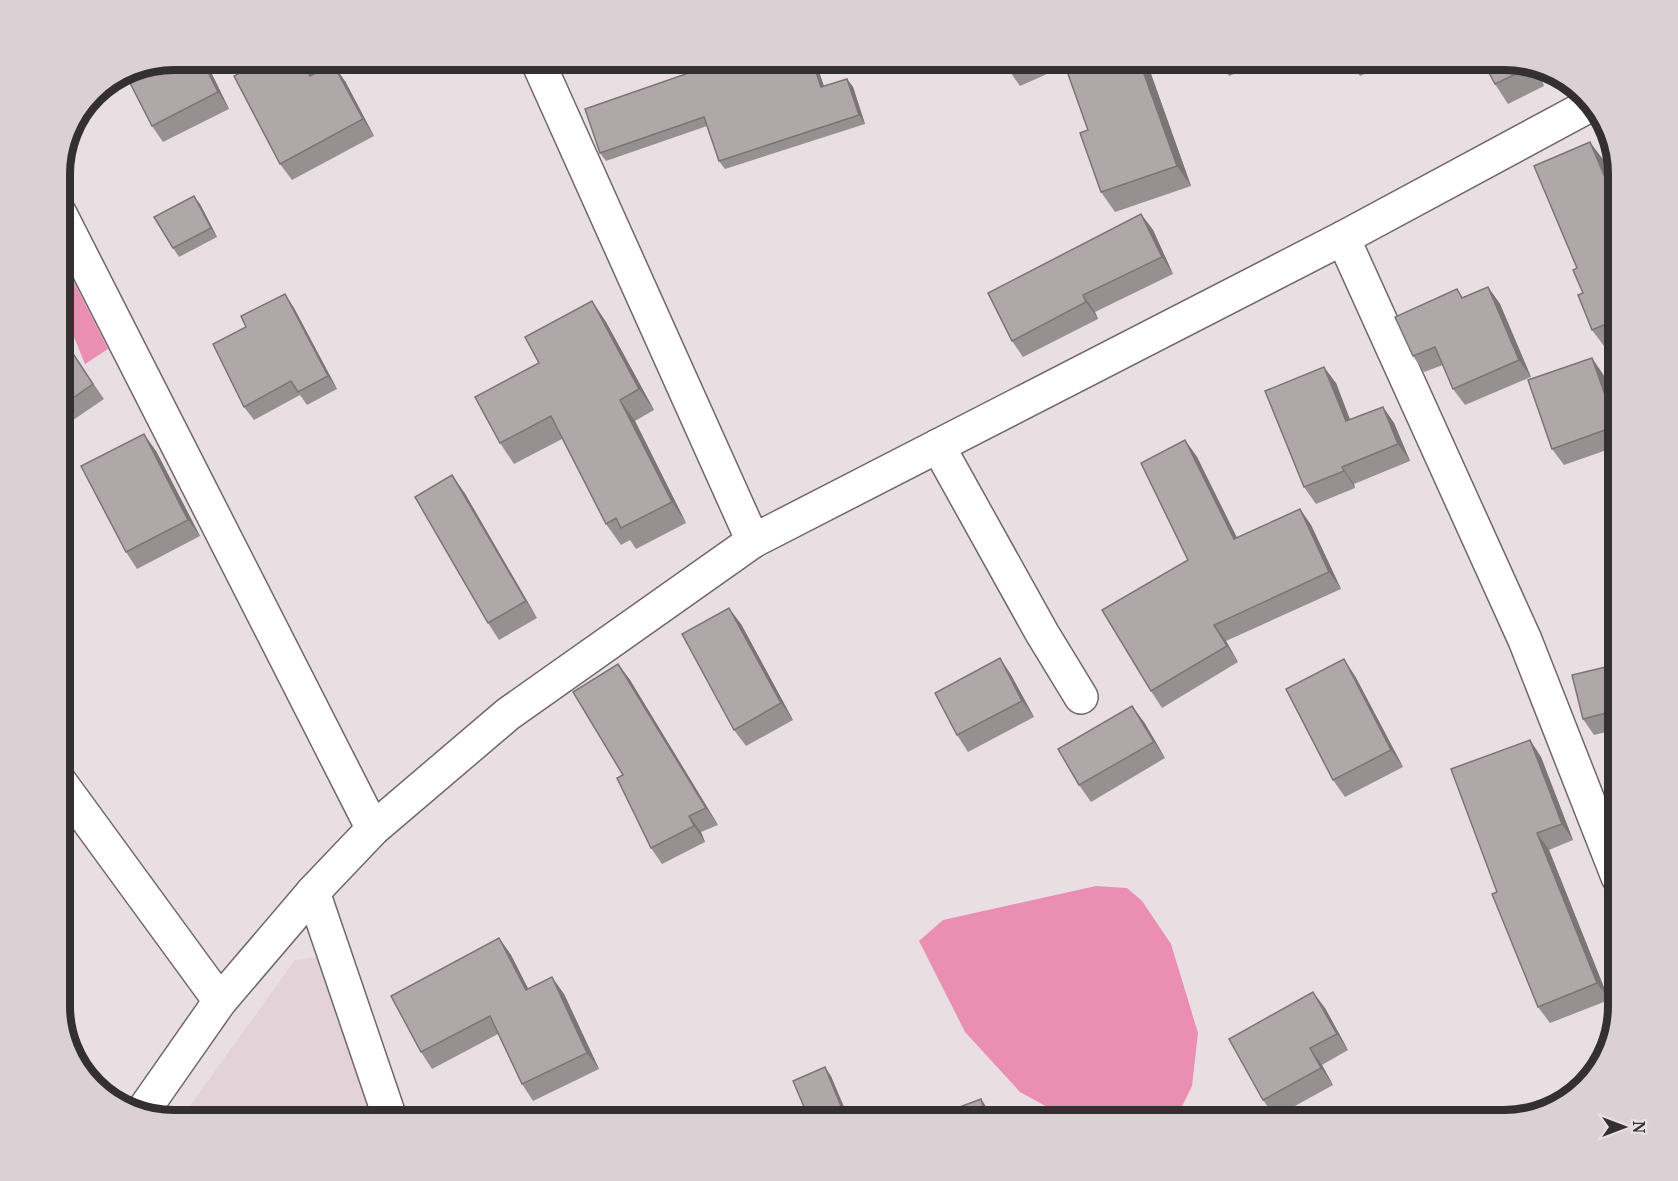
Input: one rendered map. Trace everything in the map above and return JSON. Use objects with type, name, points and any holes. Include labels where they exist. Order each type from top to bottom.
[{"type":"street","points":[[541,70],[753,541]]},
{"type":"street","points":[[146,1106],[220,1001],[313,892],[373,830],[508,714],[753,541],[1343,238],[1584,108]]},
{"type":"street","points":[[71,236],[373,830]]},
{"type":"street","points":[[1343,238],[1525,640],[1608,852]]},
{"type":"street","points":[[938,446],[1042,633],[1081,697]]},
{"type":"street","points":[[71,797],[220,1001]]},
{"type":"street","points":[[313,892],[387,1110]]},
{"type":"shaded area","points":[[161,71],[114,90],[141,76]]},
{"type":"shaded area","points":[[71,276],[108,349],[85,364],[71,330]]},
{"type":"shaded area","points":[[1096,886],[1127,888],[1142,901],[1171,944],[1198,1033],[1192,1086],[1180,1110],[1053,1110],[1020,1092],[965,1032],[919,941],[943,920]]},
{"type":"shaded area","points":[[319,957],[368,1110],[187,1110],[295,960]]},
{"type":"building","points":[[207,70],[218,92],[152,126],[129,81],[161,71]]},
{"type":"building","points":[[245,70],[307,70],[310,76],[322,70],[336,70],[363,119],[280,164],[234,76]]},
{"type":"building","points":[[697,70],[815,70],[821,87],[847,79],[859,115],[719,161],[704,117],[600,153],[585,109]]},
{"type":"building","points":[[1067,70],[1143,70],[1177,166],[1101,192],[1080,133],[1088,130]]},
{"type":"building","points":[[1487,70],[1520,72],[1495,84]]},
{"type":"building","points":[[1590,142],[1608,185],[1608,323],[1592,330],[1578,295],[1583,293],[1573,270],[1577,268],[1534,166]]},
{"type":"building","points":[[194,196],[211,228],[173,248],[154,217]]},
{"type":"building","points":[[1141,214],[1162,257],[1083,295],[1086,302],[1012,341],[988,293]]},
{"type":"building","points":[[1488,287],[1519,360],[1453,389],[1435,347],[1413,356],[1395,317],[1457,289],[1462,298]]},
{"type":"building","points":[[285,294],[328,376],[298,392],[291,381],[244,407],[213,344],[246,327],[241,316]]},
{"type":"building","points":[[592,301],[639,389],[620,400],[672,502],[621,528],[616,518],[606,524],[551,416],[500,443],[475,397],[539,363],[525,337]]},
{"type":"building","points":[[71,353],[93,384],[71,399]]},
{"type":"building","points":[[1592,358],[1608,403],[1608,429],[1552,449],[1528,380]]},
{"type":"building","points":[[1324,367],[1346,421],[1383,407],[1398,444],[1342,467],[1344,471],[1304,487],[1265,391]]},
{"type":"building","points":[[144,434],[188,520],[126,552],[81,466]]},
{"type":"building","points":[[1185,440],[1234,539],[1300,509],[1329,572],[1214,625],[1227,646],[1151,691],[1102,610],[1188,560],[1141,463]]},
{"type":"building","points":[[452,475],[526,601],[488,623],[415,497]]},
{"type":"building","points":[[729,608],[781,703],[734,730],[682,634]]},
{"type":"building","points":[[1000,658],[1022,701],[957,735],[935,693]]},
{"type":"building","points":[[1344,659],[1391,750],[1333,780],[1286,689]]},
{"type":"building","points":[[618,664],[706,808],[689,816],[694,826],[651,848],[617,778],[623,775],[573,692]]},
{"type":"building","points":[[1608,666],[1608,713],[1583,719],[1572,675]]},
{"type":"building","points":[[1132,706],[1154,742],[1079,785],[1058,749]]},
{"type":"building","points":[[1530,740],[1562,824],[1537,833],[1597,983],[1538,1007],[1492,894],[1497,892],[1451,769]]},
{"type":"building","points":[[499,938],[526,990],[552,977],[587,1053],[522,1084],[490,1016],[421,1052],[391,996]]},
{"type":"building","points":[[1313,992],[1337,1034],[1310,1048],[1321,1068],[1263,1100],[1229,1039]]},
{"type":"building","points":[[825,1067],[843,1110],[805,1110],[793,1081]]},
{"type":"building","points":[[981,1099],[984,1110],[952,1110]]}]
